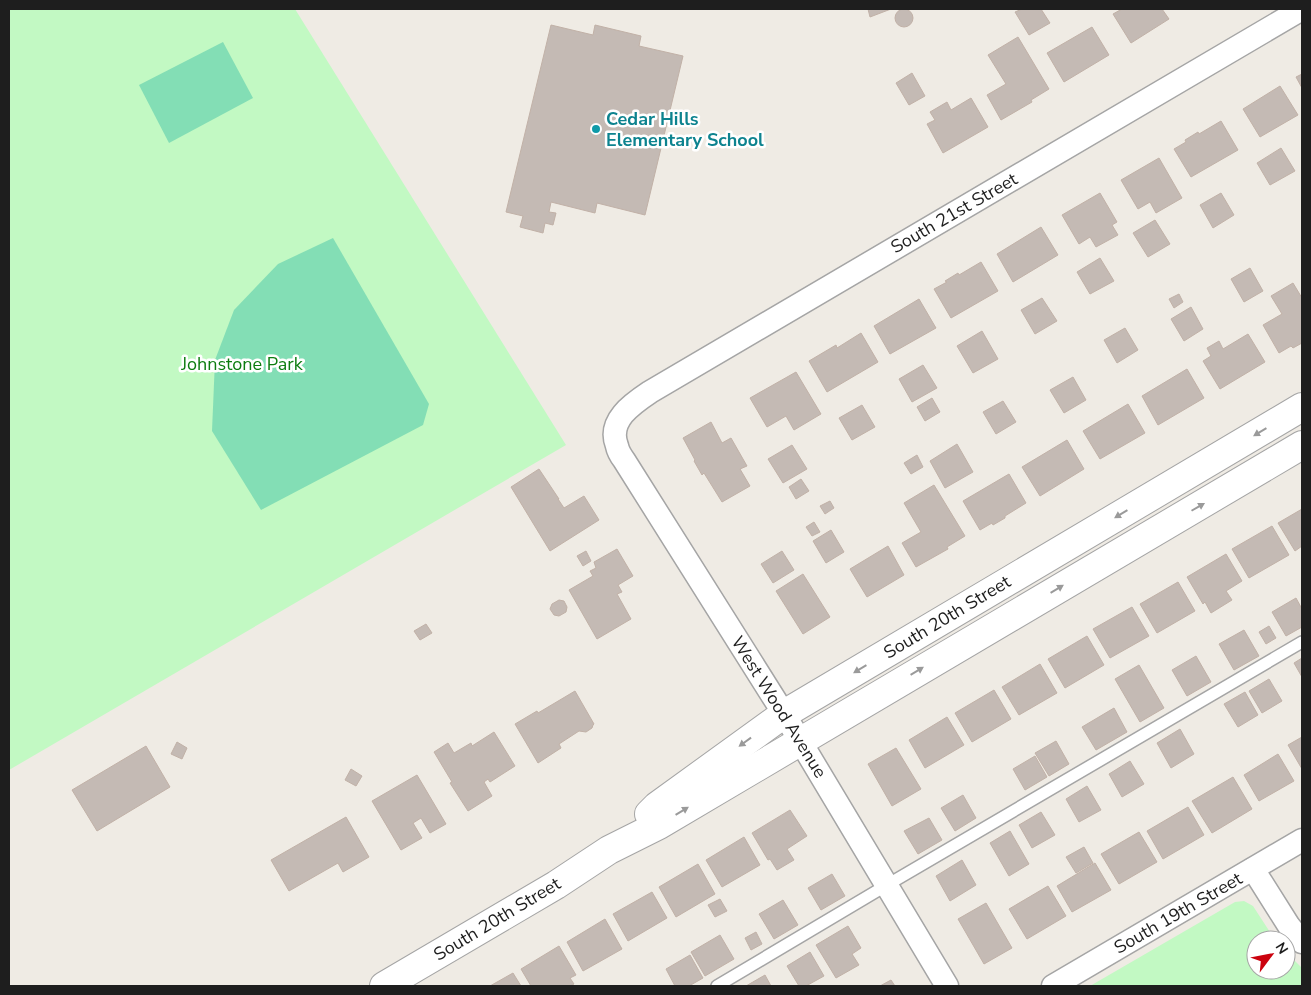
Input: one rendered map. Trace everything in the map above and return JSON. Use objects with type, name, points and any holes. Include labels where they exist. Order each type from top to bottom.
[{"type":"street","name":"South 21st Street","points":[[615,428],[624,413],[650,392],[1302,9]]},
{"type":"street","name":"South 20th Street","points":[[609,850],[656,806],[784,714],[1302,407]]},
{"type":"street","name":"West Wood Avenue","points":[[615,428],[616,444],[624,460],[784,714],[947,986]]},
{"type":"street","name":"South 20th Street","points":[[384,986],[556,885],[609,850],[659,825],[1302,445]]},
{"type":"street","name":"South 19th Street","points":[[1053,986],[1302,840]]},
{"type":"street","points":[[1253,869],[1289,926],[1302,942]]},
{"type":"lane","points":[[717,986],[1302,642]]},
{"type":"green space","name":"Johnstone Park","points":[[9,9],[295,9],[566,445],[9,770]]},
{"type":"green space","points":[[223,42],[253,98],[169,143],[139,85]]},
{"type":"green space","points":[[333,238],[429,404],[423,425],[261,510],[212,431],[215,360],[234,310],[278,264]]},
{"type":"green space","points":[[1244,901],[1253,906],[1269,930],[1246,930],[1246,980],[1296,980],[1296,962],[1302,968],[1302,986],[1090,986],[1235,902]]},
{"type":"building","points":[[868,9],[891,9],[870,17]]},
{"type":"building","points":[[904,9],[910,12],[913,18],[910,24],[904,27],[898,24],[895,18],[898,12]]},
{"type":"building","points":[[1022,9],[1041,9],[1050,23],[1029,35],[1015,12]]},
{"type":"building","points":[[1122,9],[1162,9],[1169,19],[1131,43],[1113,14]]},
{"type":"building","name":"Cedar Hills Elementary School","points":[[551,25],[593,35],[595,25],[641,36],[639,46],[683,56],[645,215],[597,203],[595,213],[551,202],[549,212],[556,213],[553,225],[545,223],[543,233],[520,227],[523,216],[506,212]]},
{"type":"building","points":[[1092,27],[1109,55],[1064,82],[1047,53]]},
{"type":"building","points":[[1018,37],[1049,89],[1031,100],[1032,102],[1001,120],[987,95],[1006,84],[988,55]]},
{"type":"building","points":[[912,73],[925,96],[909,105],[896,83]]},
{"type":"building","points":[[1302,74],[1302,88],[1296,77]]},
{"type":"building","points":[[1280,86],[1298,115],[1260,137],[1243,109]]},
{"type":"building","points":[[971,98],[988,127],[943,153],[927,124],[935,120],[930,112],[947,102],[951,110]]},
{"type":"building","points":[[1221,121],[1238,150],[1191,177],[1174,149],[1198,132],[1199,134]]},
{"type":"building","points":[[1281,148],[1295,171],[1270,185],[1257,163]]},
{"type":"building","points":[[1159,158],[1182,198],[1156,213],[1150,202],[1138,209],[1121,180]]},
{"type":"building","points":[[1100,193],[1117,222],[1112,225],[1118,235],[1096,247],[1090,237],[1079,244],[1062,215]]},
{"type":"building","points":[[1221,193],[1234,215],[1213,228],[1200,205]]},
{"type":"building","points":[[1155,220],[1170,244],[1148,257],[1133,233]]},
{"type":"building","points":[[1041,227],[1058,255],[1013,282],[997,254]]},
{"type":"building","points":[[1100,258],[1114,281],[1090,294],[1077,272]]},
{"type":"building","points":[[981,262],[998,291],[951,318],[934,289],[958,273],[959,275]]},
{"type":"building","points":[[1250,268],[1263,291],[1244,302],[1231,279]]},
{"type":"building","points":[[1293,283],[1302,298],[1302,343],[1293,348],[1291,346],[1279,353],[1263,325],[1282,314],[1271,296]]},
{"type":"building","points":[[1179,294],[1183,302],[1174,308],[1169,299]]},
{"type":"building","points":[[1042,298],[1057,321],[1035,334],[1021,310]]},
{"type":"building","points":[[919,299],[936,328],[890,354],[874,326]]},
{"type":"building","points":[[1191,307],[1203,329],[1184,341],[1171,319]]},
{"type":"building","points":[[1125,328],[1138,350],[1117,363],[1104,340]]},
{"type":"building","points":[[982,331],[998,359],[973,373],[957,346]]},
{"type":"building","points":[[861,333],[878,362],[827,392],[809,361],[836,345],[837,348]]},
{"type":"building","points":[[1248,334],[1265,362],[1220,389],[1203,361],[1211,356],[1207,348],[1219,341],[1223,349]]},
{"type":"building","points":[[923,365],[937,388],[912,402],[899,379]]},
{"type":"building","points":[[1187,369],[1204,398],[1158,425],[1142,396]]},
{"type":"building","points":[[796,372],[821,414],[794,430],[786,416],[767,427],[750,398]]},
{"type":"building","points":[[1073,377],[1086,400],[1064,413],[1050,390]]},
{"type":"building","points":[[932,398],[940,412],[925,421],[917,407]]},
{"type":"building","points":[[1003,401],[1016,422],[996,434],[983,412]]},
{"type":"building","points":[[1128,404],[1145,433],[1100,459],[1083,431]]},
{"type":"building","points":[[862,405],[875,427],[852,440],[839,418]]},
{"type":"building","points":[[711,422],[722,443],[731,438],[747,466],[740,469],[750,486],[722,502],[704,473],[702,475],[683,438]]},
{"type":"building","points":[[1067,440],[1084,469],[1040,496],[1022,467]]},
{"type":"building","points":[[957,444],[973,472],[945,488],[930,461]]},
{"type":"building","points":[[792,445],[807,469],[783,483],[768,459]]},
{"type":"building","points":[[917,455],[923,467],[911,474],[904,463]]},
{"type":"building","points":[[539,469],[564,508],[584,496],[599,520],[550,551],[511,487]]},
{"type":"building","points":[[1009,474],[1026,503],[1005,516],[1005,518],[980,530],[963,501]]},
{"type":"building","points":[[801,479],[809,491],[796,499],[789,487]]},
{"type":"building","points":[[934,485],[965,536],[947,547],[948,549],[916,567],[902,543],[921,532],[904,503]]},
{"type":"building","points":[[830,501],[834,508],[825,514],[820,506]]},
{"type":"building","points":[[1302,509],[1302,546],[1295,551],[1278,523]]},
{"type":"building","points":[[814,522],[820,532],[812,536],[806,527]]},
{"type":"building","points":[[1272,526],[1289,555],[1249,578],[1232,549]]},
{"type":"building","points":[[831,530],[844,552],[826,563],[813,541]]},
{"type":"building","points":[[888,546],[904,575],[867,597],[850,569]]},
{"type":"building","points":[[617,549],[633,576],[618,585],[622,592],[617,594],[631,619],[597,639],[569,590],[593,576],[590,571],[596,568],[594,562]]},
{"type":"building","points":[[586,551],[591,561],[583,566],[577,556]]},
{"type":"building","points":[[782,551],[794,570],[773,583],[761,564]]},
{"type":"building","points":[[1226,554],[1242,581],[1226,591],[1232,600],[1211,613],[1205,602],[1203,604],[1187,577]]},
{"type":"building","points":[[803,574],[830,617],[803,634],[776,591]]},
{"type":"building","points":[[1178,582],[1195,611],[1157,633],[1140,604]]},
{"type":"building","points":[[1296,598],[1302,609],[1302,627],[1286,636],[1272,612]]},
{"type":"building","points":[[559,600],[564,601],[567,607],[566,612],[559,616],[554,615],[550,609],[552,604]]},
{"type":"building","points":[[1132,607],[1149,636],[1110,658],[1093,629]]},
{"type":"building","points":[[426,624],[432,633],[420,640],[414,631]]},
{"type":"building","points":[[1269,626],[1276,638],[1266,644],[1259,632]]},
{"type":"building","points":[[1244,630],[1259,656],[1234,670],[1219,644]]},
{"type":"building","points":[[1087,636],[1104,665],[1065,688],[1048,659]]},
{"type":"building","points":[[1196,656],[1211,682],[1187,696],[1172,670]]},
{"type":"building","points":[[1302,658],[1302,677],[1294,663]]},
{"type":"building","points":[[1040,664],[1057,693],[1019,715],[1002,687]]},
{"type":"building","points":[[1139,665],[1164,708],[1140,722],[1115,679]]},
{"type":"building","points":[[1269,679],[1282,701],[1262,713],[1249,691]]},
{"type":"building","points":[[994,690],[1011,719],[972,742],[955,713]]},
{"type":"building","points":[[575,691],[594,724],[592,728],[586,732],[579,731],[559,744],[561,748],[538,763],[515,724]]},
{"type":"building","points":[[1245,692],[1258,715],[1238,727],[1224,704]]},
{"type":"building","points":[[1114,708],[1127,732],[1096,750],[1082,727]]},
{"type":"building","points":[[947,717],[964,745],[925,768],[909,740]]},
{"type":"building","points":[[1180,729],[1194,754],[1171,768],[1157,743]]},
{"type":"building","points":[[494,732],[515,766],[490,782],[488,779],[484,782],[492,796],[468,811],[450,783],[452,782],[434,752],[448,743],[454,753],[471,743],[472,746]]},
{"type":"building","points":[[1302,737],[1302,769],[1288,745]]},
{"type":"building","points":[[1056,741],[1069,764],[1049,776],[1035,753]]},
{"type":"building","points":[[177,742],[187,748],[182,759],[171,754]]},
{"type":"building","points":[[146,746],[170,787],[97,831],[72,790]]},
{"type":"building","points":[[896,748],[921,789],[892,806],[868,764]]},
{"type":"building","points":[[1278,754],[1294,781],[1259,801],[1244,775]]},
{"type":"building","points":[[1035,756],[1047,777],[1025,790],[1013,769]]},
{"type":"building","points":[[1130,761],[1144,784],[1122,797],[1109,774]]},
{"type":"building","points":[[351,769],[362,776],[356,786],[345,780]]},
{"type":"building","points":[[417,775],[446,824],[430,833],[421,818],[413,823],[422,838],[401,850],[372,801]]},
{"type":"building","points":[[1233,777],[1252,809],[1212,833],[1192,801]]},
{"type":"building","points":[[1087,786],[1101,810],[1079,822],[1066,799]]},
{"type":"building","points":[[963,795],[976,818],[955,831],[941,808]]},
{"type":"building","points":[[1188,807],[1204,835],[1163,859],[1147,831]]},
{"type":"building","points":[[790,810],[807,836],[787,849],[794,860],[777,870],[770,859],[768,860],[752,833]]},
{"type":"building","points":[[1041,812],[1055,835],[1032,848],[1019,825]]},
{"type":"building","points":[[346,817],[369,857],[343,872],[338,863],[289,891],[271,860]]},
{"type":"building","points":[[929,818],[942,840],[918,854],[904,831]]},
{"type":"building","points":[[1010,831],[1029,864],[1009,876],[990,843]]},
{"type":"building","points":[[1139,832],[1157,862],[1119,884],[1101,854]]},
{"type":"building","points":[[744,837],[760,865],[722,887],[706,860]]},
{"type":"building","points":[[1084,847],[1093,863],[1076,873],[1066,857]]},
{"type":"building","points":[[962,860],[976,885],[950,901],[936,876]]},
{"type":"building","points":[[1095,863],[1111,890],[1072,912],[1057,886]]},
{"type":"building","points":[[698,864],[715,894],[676,917],[659,887]]},
{"type":"building","points":[[832,874],[845,896],[821,910],[808,888]]},
{"type":"building","points":[[1048,886],[1066,916],[1027,939],[1009,909]]},
{"type":"building","points":[[652,892],[667,918],[628,941],[613,914]]},
{"type":"building","points":[[720,899],[727,911],[715,917],[708,905]]},
{"type":"building","points":[[783,900],[798,925],[774,939],[759,914]]},
{"type":"building","points":[[986,903],[1012,948],[984,964],[958,919]]},
{"type":"building","points":[[605,919],[622,949],[583,971],[567,942]]},
{"type":"building","points":[[848,926],[861,948],[852,954],[859,965],[836,978],[816,945]]},
{"type":"building","points":[[756,932],[762,944],[751,950],[745,938]]},
{"type":"building","points":[[720,935],[734,959],[705,976],[691,952]]},
{"type":"building","points":[[559,946],[576,975],[570,978],[574,984],[570,986],[531,986],[521,969]]},
{"type":"building","points":[[810,952],[824,976],[806,986],[799,986],[787,966]]},
{"type":"building","points":[[690,955],[703,978],[689,986],[675,986],[666,969]]},
{"type":"building","points":[[513,973],[521,986],[490,986]]},
{"type":"building","points":[[765,975],[771,986],[746,986]]},
{"type":"building","points":[[891,980],[895,986],[880,986]]},
{"type":"place","name":"Cedar Hills Elementary School","points":[[596,129]]}]
